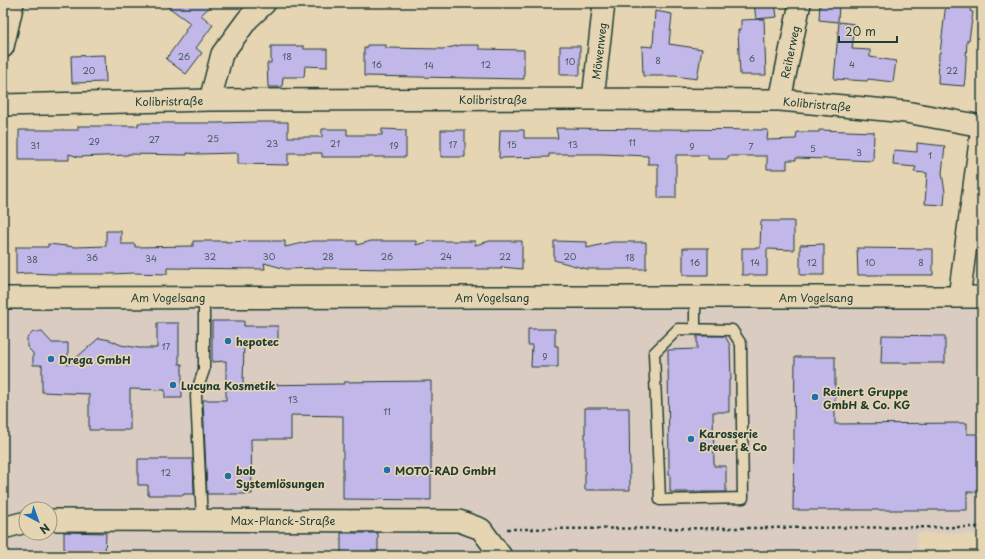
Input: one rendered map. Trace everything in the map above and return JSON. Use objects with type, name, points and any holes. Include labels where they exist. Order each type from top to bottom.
[{"type":"street","points":[[3,47],[13,3]]},
{"type":"street","points":[[210,100],[222,54],[248,19],[265,3]]},
{"type":"street","name":"Möwenweg","points":[[593,99],[604,3]]},
{"type":"street","name":"Reiherweg","points":[[780,100],[800,3]]},
{"type":"street","name":"Kolibristraße","points":[[3,105],[210,100],[780,100],[906,112],[982,127]]},
{"type":"street","points":[[959,297],[982,127]]},
{"type":"street","name":"Am Vogelsang","points":[[3,298],[982,297]]},
{"type":"street","name":"Max-Planck-Straße","points":[[58,520],[459,521],[481,529]]},
{"type":"street","points":[[3,528],[18,524]]},
{"type":"street","points":[[481,529],[501,556]]},
{"type":"lane","points":[[202,520],[196,396],[204,370],[204,297]]},
{"type":"lane","points":[[695,297],[695,329]]},
{"type":"lane","points":[[678,329],[695,329],[732,330],[741,344],[743,498],[660,500],[654,353],[678,329]]},
{"type":"path","points":[[481,529],[982,527]]},
{"type":"shaded area","points":[[745,306],[982,308],[982,534],[917,533],[917,556],[3,556],[3,307]]},
{"type":"building","points":[[163,3],[214,3],[201,15],[213,25],[196,48],[202,53],[186,74],[166,59],[190,23]]},
{"type":"building","points":[[754,3],[775,3],[777,17],[756,19]]},
{"type":"building","points":[[820,3],[839,3],[838,22],[819,20]]},
{"type":"building","points":[[946,3],[971,3],[970,11],[973,12],[969,40],[967,40],[964,86],[938,84],[939,53]]},
{"type":"building","points":[[655,11],[672,14],[669,44],[702,49],[697,79],[674,76],[643,76],[642,46],[653,47]]},
{"type":"building","points":[[764,19],[766,75],[740,75],[738,30],[741,30],[741,20]]},
{"type":"building","points":[[839,22],[855,24],[852,49],[870,50],[870,57],[896,61],[893,82],[868,79],[867,81],[834,79]]},
{"type":"building","points":[[367,45],[386,45],[386,48],[443,49],[461,45],[479,45],[479,49],[524,50],[524,79],[364,76],[364,48],[367,48]]},
{"type":"building","points":[[271,46],[304,46],[304,49],[327,49],[327,67],[305,66],[304,77],[283,77],[282,87],[268,87],[267,63],[271,63]]},
{"type":"building","points":[[560,46],[580,46],[580,75],[560,75]]},
{"type":"building","points":[[105,55],[106,82],[72,83],[71,56]]},
{"type":"building","points":[[288,122],[288,137],[322,137],[322,129],[347,129],[347,135],[382,135],[382,129],[406,130],[406,157],[322,157],[322,153],[288,153],[288,165],[238,164],[238,153],[187,153],[187,155],[128,154],[78,157],[69,154],[69,160],[19,160],[19,130],[78,130],[78,126],[138,126],[138,123]]},
{"type":"building","points":[[556,128],[768,130],[767,140],[796,139],[797,132],[819,132],[819,130],[874,132],[873,161],[796,158],[796,160],[787,160],[787,169],[767,169],[767,156],[728,156],[728,159],[708,159],[708,155],[676,155],[676,198],[658,198],[658,164],[648,164],[648,156],[549,154],[549,157],[499,158],[500,130],[524,130],[524,138],[558,138]]},
{"type":"building","points":[[441,130],[465,130],[465,157],[441,157]]},
{"type":"building","points":[[917,143],[945,146],[942,173],[945,192],[944,205],[925,204],[927,173],[914,172],[916,167],[893,165],[894,150],[917,152]]},
{"type":"building","points":[[761,221],[794,221],[794,250],[767,249],[767,275],[742,275],[742,248],[760,248]]},
{"type":"building","points":[[106,231],[121,231],[121,244],[135,244],[135,247],[193,246],[193,241],[285,241],[285,247],[312,241],[357,241],[357,245],[371,241],[416,241],[416,245],[430,241],[475,241],[475,245],[490,241],[522,241],[522,269],[501,267],[502,269],[286,269],[264,263],[265,269],[167,268],[167,274],[16,274],[16,247],[48,247],[48,244],[76,247],[106,246]]},
{"type":"building","points":[[554,241],[587,242],[587,248],[612,242],[646,242],[646,269],[586,269],[554,260]]},
{"type":"building","points":[[824,244],[824,275],[800,275],[800,245]]},
{"type":"building","points":[[683,248],[708,248],[708,275],[683,275]]},
{"type":"building","points":[[857,248],[933,249],[933,275],[858,275]]},
{"type":"building","points":[[212,321],[244,321],[244,326],[278,326],[278,343],[244,343],[243,385],[431,381],[431,500],[343,499],[343,416],[291,415],[291,439],[251,439],[252,494],[207,494],[203,400],[226,400],[226,361],[212,362]]},
{"type":"building","points":[[157,323],[179,323],[179,364],[182,364],[182,398],[165,398],[165,390],[130,389],[130,430],[89,430],[89,394],[42,392],[42,365],[33,365],[33,353],[27,347],[27,338],[33,332],[42,332],[52,343],[68,343],[68,365],[99,338],[110,340],[121,345],[139,348],[157,348]]},
{"type":"building","points":[[528,329],[555,329],[555,346],[558,346],[558,367],[531,367],[532,345],[528,345]]},
{"type":"building","points":[[882,335],[945,336],[945,363],[881,363]]},
{"type":"building","name":"Karosserie Breuer & Co","points":[[697,336],[725,336],[730,345],[731,380],[729,380],[729,412],[713,412],[714,466],[726,466],[726,492],[670,492],[668,350],[697,349]]},
{"type":"building","points":[[795,357],[835,357],[835,424],[967,423],[967,434],[982,434],[982,492],[967,492],[967,510],[793,510]]},
{"type":"building","points":[[585,408],[629,408],[630,490],[585,490]]},
{"type":"building","points":[[138,459],[193,459],[194,494],[148,495],[148,485],[138,485]]},
{"type":"building","points":[[64,532],[106,533],[105,556],[64,556]]},
{"type":"building","points":[[341,533],[378,533],[378,556],[341,556]]},
{"type":"place","name":"hepotec","points":[[228,341]]},
{"type":"place","name":"Drega GmbH","points":[[51,359]]},
{"type":"place","name":"Lucyna Kosmetik","points":[[173,385]]},
{"type":"place","name":"Reinert Gruppe GmbH & Co. KG","points":[[815,397]]},
{"type":"place","name":"Karosserie Breuer & Co","points":[[691,439]]},
{"type":"place","name":"MOTO-RAD GmbH","points":[[387,470]]},
{"type":"place","name":"bob Systemlösungen","points":[[228,476]]}]
